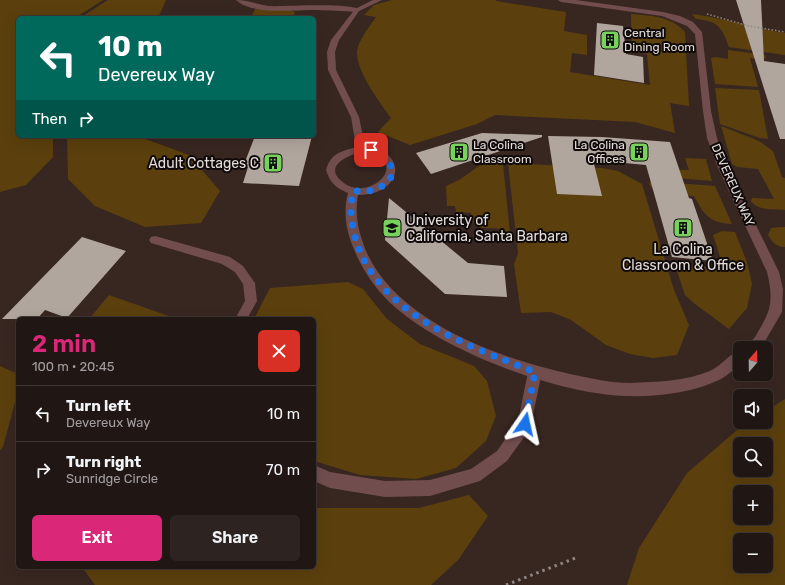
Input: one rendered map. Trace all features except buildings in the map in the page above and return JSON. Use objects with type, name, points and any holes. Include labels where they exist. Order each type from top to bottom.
[{"type":"street","points":[[239,0],[247,5],[258,7],[357,10],[379,0]]},
{"type":"street","name":"DEVEREUX WAY","points":[[561,0],[654,12],[671,16],[690,24],[699,34],[707,112],[712,138],[723,168],[773,272],[777,289],[776,312],[759,341]]},
{"type":"street","points":[[357,10],[335,40],[331,52],[332,70],[354,117],[361,149]]},
{"type":"street","points":[[361,149],[371,150],[383,156],[391,164],[392,172],[389,179],[383,185],[375,189],[354,191],[344,189],[336,184],[331,178],[330,171],[332,164],[336,158],[343,154],[361,149]]},
{"type":"street","points":[[354,191],[350,202],[352,223],[358,248],[378,281],[402,305],[435,328],[478,350],[535,372],[585,384],[632,390],[682,385],[715,375],[733,361]]},
{"type":"street","points":[[155,240],[226,260],[239,269],[249,283],[251,301],[242,317]]},
{"type":"street","points":[[316,474],[330,480],[385,489],[430,488],[475,476],[502,456],[525,424],[535,372]]},
{"type":"path","points":[[703,13],[749,26],[785,32]]},
{"type":"path","points":[[506,585],[578,557]]},
{"type":"shaded area","name":"University of California, Santa Barbara","points":[[0,0],[785,0],[785,585],[0,585]]},
{"type":"shaded area","points":[[0,0],[103,0],[78,16],[16,16],[16,138],[53,138],[53,157],[26,185],[0,192]]},
{"type":"shaded area","points":[[108,0],[166,0],[159,16],[83,16]]},
{"type":"shaded area","points":[[392,0],[496,0],[566,12],[564,31],[587,35],[587,55],[572,53],[570,72],[650,85],[647,54],[632,52],[631,14],[653,16],[667,20],[685,32],[689,106],[670,103],[675,133],[635,122],[495,115],[477,124],[410,145],[378,132],[391,118],[375,96],[365,78],[358,61],[357,53],[361,39],[376,17],[364,15],[374,5]]},
{"type":"shaded area","points":[[255,9],[290,10],[295,12],[294,15],[295,16],[252,16]]},
{"type":"shaded area","points":[[692,14],[785,33],[785,55],[729,47],[724,34],[718,26],[709,21],[696,19]]},
{"type":"shaded area","points":[[728,50],[765,55],[766,58],[761,60],[750,58],[758,87],[715,84],[711,58],[715,57],[728,59]]},
{"type":"shaded area","points":[[715,88],[759,90],[768,139],[760,138],[720,124]]},
{"type":"shaded area","points":[[721,126],[759,141],[773,151],[782,177],[785,178],[785,210],[762,208],[751,201],[752,198],[774,199],[758,169],[737,167],[732,164]]},
{"type":"shaded area","points":[[67,138],[142,138],[189,155],[220,191],[201,223],[145,227],[95,206],[68,179]]},
{"type":"shaded area","points":[[685,158],[706,159],[712,181],[653,176],[653,170],[689,170]]},
{"type":"shaded area","points":[[497,162],[503,164],[510,233],[501,229],[482,228],[477,226],[474,224],[471,213],[456,212],[455,206],[447,206],[446,186],[459,180],[479,166]]},
{"type":"shaded area","points":[[508,163],[602,168],[618,171],[642,184],[674,290],[689,325],[677,355],[653,358],[630,354],[606,345],[571,320],[551,312],[521,313],[514,264],[518,254]]},
{"type":"shaded area","points":[[651,181],[715,186],[732,224],[718,222],[708,217],[694,196],[655,193],[649,184]]},
{"type":"shaded area","points":[[785,227],[785,247],[775,244],[768,235],[771,228]]},
{"type":"shaded area","points":[[722,231],[735,232],[747,262],[752,284],[747,308],[729,329],[685,295],[676,268],[677,264],[713,268],[721,260],[713,235]]},
{"type":"shaded area","points":[[348,282],[363,289],[387,319],[420,344],[474,366],[487,381],[496,416],[486,441],[456,468],[416,479],[360,475],[316,462],[316,317],[255,317],[270,288]]},
{"type":"shaded area","points":[[109,295],[171,317],[91,317]]},
{"type":"shaded area","points":[[0,366],[16,373],[16,398],[3,447],[0,450]]},
{"type":"shaded area","points":[[785,399],[785,585],[627,585],[639,548],[687,473],[739,429],[773,429],[773,407]]},
{"type":"shaded area","points":[[469,495],[488,516],[458,560],[431,585],[95,585],[83,569],[316,569],[316,508],[419,508]]},
{"type":"place","name":"Central Dining Room","points":[[610,40]]},
{"type":"place","name":"La Colina Classroom","points":[[459,152]]},
{"type":"place","name":"La Colina Offices","points":[[639,152]]},
{"type":"place","name":"Adult Cottages C","points":[[273,163]]},
{"type":"place","name":"University of California, Santa Barbara","points":[[392,228]]},
{"type":"place","name":"La Colina Classroom & Office","points":[[683,228]]},
{"type":"route","points":[[371,150],[380,153],[387,158],[391,164],[392,172],[389,179],[383,185],[375,189],[354,191],[350,202],[352,223],[358,248],[378,281],[402,305],[435,328],[478,350],[535,372],[525,424]]}]
